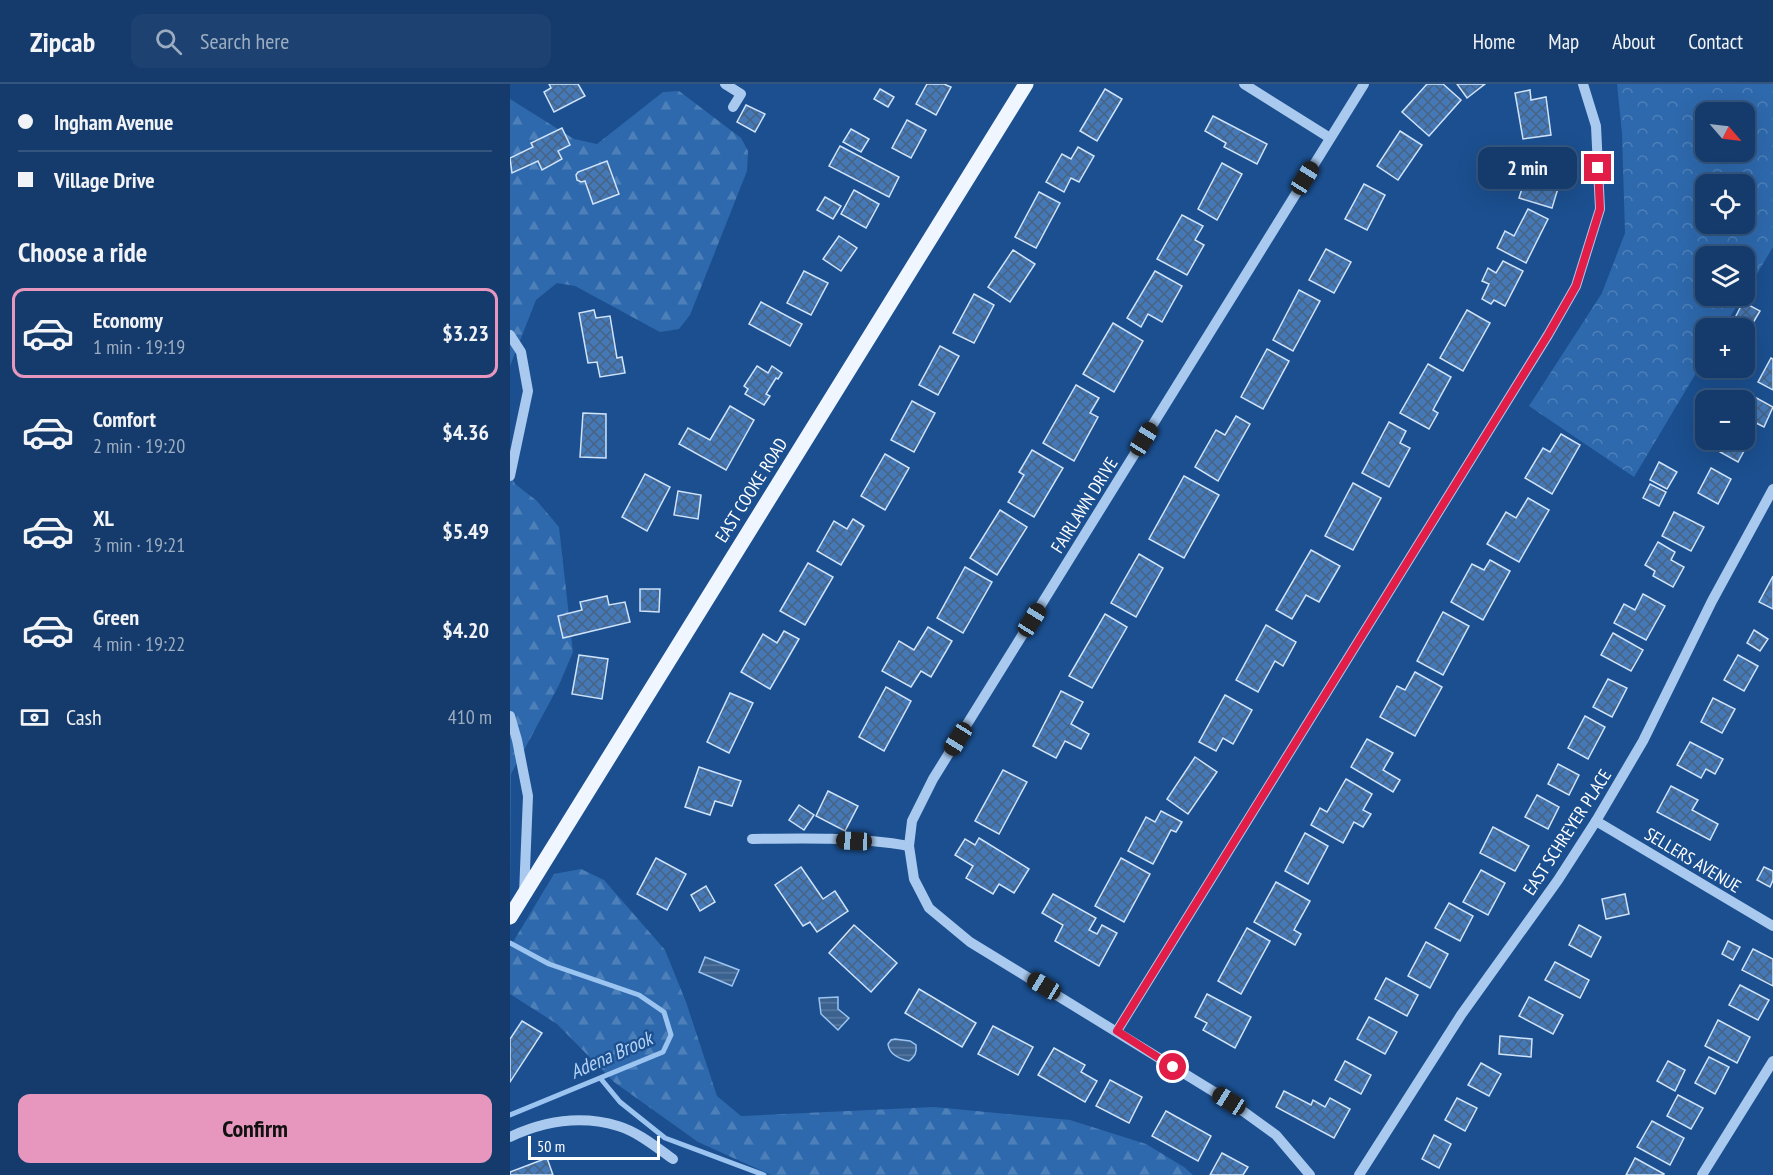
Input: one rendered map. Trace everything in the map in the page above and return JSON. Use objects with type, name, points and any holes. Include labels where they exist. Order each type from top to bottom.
[{"type":"main road","name":"EAST COOKE ROAD","points":[[510,917],[1026,84]]},
{"type":"street","points":[[725,84],[741,94],[733,107]]},
{"type":"street","points":[[1244,84],[1330,138]]},
{"type":"street","name":"FAIRLAWN DRIVE","points":[[1310,1175],[1276,1136],[1229,1101],[970,942],[929,908],[914,879],[909,846],[912,821],[933,779],[1364,84]]},
{"type":"street","points":[[1117,1031],[1542,345],[1576,286],[1600,209],[1596,126],[1583,84]]},
{"type":"street","points":[[510,335],[521,352],[528,391],[510,476]]},
{"type":"street","name":"EAST SCHREYER PLACE","points":[[1359,1175],[1461,1015],[1558,880],[1596,821],[1643,741],[1712,601],[1773,489]]},
{"type":"street","points":[[510,716],[518,740],[528,796],[524,895]]},
{"type":"street","name":"SELLERS AVENUE","points":[[1596,821],[1773,926]]},
{"type":"street","points":[[753,839],[894,843],[909,846]]},
{"type":"street","points":[[1702,1175],[1773,1061]]},
{"type":"street","points":[[510,1137],[550,1121],[581,1120],[618,1126],[645,1138],[673,1160]]},
{"type":"green space","points":[[1617,84],[1773,84],[1773,247],[1755,277],[1755,246],[1695,246],[1695,306],[1737,306],[1729,318],[1695,318],[1695,375],[1634,477],[1529,406],[1602,293],[1625,233],[1622,133]]},
{"type":"green space","points":[[679,91],[741,138],[748,151],[747,171],[690,315],[679,329],[660,332],[575,286],[557,283],[536,300],[510,366],[510,99],[574,139],[597,144],[663,92]]},
{"type":"green space","points":[[510,473],[515,484],[537,501],[559,527],[573,652],[559,685],[511,774],[510,895]]},
{"type":"green space","points":[[581,869],[604,880],[665,950],[686,1002],[717,1096],[741,1116],[934,1107],[1070,1120],[1146,1144],[1193,1175],[771,1175],[698,1142],[614,1082],[557,1024],[510,994],[510,947],[554,874]]},
{"type":"shaded area","points":[[705,957],[739,970],[732,986],[699,972]]},
{"type":"shaded area","points":[[838,997],[838,1009],[849,1018],[838,1030],[821,1014],[819,998]]},
{"type":"shaded area","points":[[895,1039],[910,1041],[916,1045],[913,1058],[909,1061],[890,1051],[888,1044]]},
{"type":"building","points":[[549,84],[578,84],[585,96],[554,112],[544,92],[551,88]]},
{"type":"building","points":[[927,84],[944,84],[951,87],[936,115],[916,104]]},
{"type":"building","points":[[1427,84],[1443,84],[1461,100],[1429,136],[1402,112]]},
{"type":"building","points":[[1457,84],[1485,84],[1467,98]]},
{"type":"building","points":[[880,89],[894,97],[888,107],[874,99]]},
{"type":"building","points":[[1105,89],[1122,99],[1097,141],[1080,131]]},
{"type":"building","points":[[1530,90],[1531,100],[1546,97],[1551,135],[1523,139],[1515,93]]},
{"type":"building","points":[[746,105],[765,114],[755,132],[737,122]]},
{"type":"building","points":[[1213,116],[1267,144],[1257,164],[1224,147],[1226,143],[1205,131]]},
{"type":"building","points":[[907,120],[926,130],[911,158],[892,148]]},
{"type":"building","points":[[562,128],[570,145],[558,151],[562,159],[542,170],[538,161],[512,173],[510,158],[533,147],[531,143]]},
{"type":"building","points":[[851,129],[869,139],[861,152],[843,142]]},
{"type":"building","points":[[1400,131],[1422,145],[1398,180],[1377,166]]},
{"type":"building","points":[[840,146],[899,177],[889,197],[829,166]]},
{"type":"building","points":[[1078,147],[1094,156],[1079,182],[1071,178],[1064,192],[1046,182],[1062,154],[1071,159]]},
{"type":"building","points":[[1534,151],[1555,157],[1548,181],[1559,185],[1552,208],[1519,198]]},
{"type":"building","points":[[607,161],[619,194],[593,204],[585,181],[577,180],[576,175],[578,172]]},
{"type":"building","points":[[1222,163],[1242,174],[1217,220],[1198,209]]},
{"type":"building","points":[[1364,184],[1385,195],[1367,230],[1345,219]]},
{"type":"building","points":[[854,190],[879,204],[866,228],[841,214]]},
{"type":"building","points":[[1039,192],[1060,203],[1036,248],[1015,237]]},
{"type":"building","points":[[825,197],[841,206],[833,219],[817,210]]},
{"type":"building","points":[[1528,209],[1548,219],[1526,263],[1497,248],[1505,231],[1514,236]]},
{"type":"building","points":[[1182,215],[1203,226],[1195,240],[1204,245],[1187,275],[1157,259]]},
{"type":"building","points":[[839,236],[857,248],[841,271],[823,259]]},
{"type":"building","points":[[1326,249],[1351,262],[1334,293],[1309,280]]},
{"type":"building","points":[[1013,250],[1035,264],[1010,302],[988,287]]},
{"type":"building","points":[[1503,261],[1523,271],[1505,306],[1494,300],[1491,304],[1482,299],[1489,284],[1482,281],[1488,268],[1496,273]]},
{"type":"building","points":[[804,271],[828,283],[811,315],[787,303]]},
{"type":"building","points":[[1155,271],[1182,286],[1162,322],[1148,314],[1141,327],[1127,318]]},
{"type":"building","points":[[1299,290],[1320,301],[1293,351],[1273,340]]},
{"type":"building","points":[[974,294],[994,305],[974,343],[953,333]]},
{"type":"building","points":[[761,302],[802,324],[790,346],[749,324]]},
{"type":"building","points":[[1741,306],[1751,306],[1760,311],[1755,320],[1735,318]]},
{"type":"building","points":[[594,310],[596,318],[610,316],[617,358],[622,357],[625,373],[600,377],[597,362],[588,363],[579,313]]},
{"type":"building","points":[[1467,310],[1490,323],[1463,371],[1440,358]]},
{"type":"building","points":[[1113,323],[1143,341],[1114,392],[1083,374]]},
{"type":"building","points":[[940,346],[959,356],[938,395],[919,385]]},
{"type":"building","points":[[1267,349],[1289,361],[1263,409],[1241,397]]},
{"type":"building","points":[[1771,358],[1773,359],[1773,390],[1758,382]]},
{"type":"building","points":[[1428,364],[1451,377],[1433,410],[1438,413],[1429,429],[1400,413]]},
{"type":"building","points":[[757,366],[768,373],[772,366],[782,373],[766,394],[770,396],[764,405],[745,394],[748,389],[744,386]]},
{"type":"building","points":[[1076,385],[1099,398],[1090,413],[1098,417],[1074,461],[1043,443]]},
{"type":"building","points":[[1755,397],[1773,407],[1764,427],[1755,422]]},
{"type":"building","points":[[912,401],[935,413],[914,452],[891,440]]},
{"type":"building","points":[[730,406],[754,420],[726,470],[679,444],[688,428],[710,440]]},
{"type":"building","points":[[583,413],[606,414],[606,458],[580,457]]},
{"type":"building","points":[[1236,416],[1250,424],[1218,481],[1195,467],[1216,430],[1225,435]]},
{"type":"building","points":[[1389,422],[1406,431],[1400,443],[1410,448],[1389,487],[1362,473]]},
{"type":"building","points":[[1561,434],[1580,445],[1552,494],[1525,478],[1543,448],[1550,452]]},
{"type":"building","points":[[1032,450],[1063,468],[1034,517],[1008,502],[1024,475],[1019,472]]},
{"type":"building","points":[[1721,450],[1745,450],[1738,462],[1720,452]]},
{"type":"building","points":[[885,454],[909,468],[885,510],[861,496]]},
{"type":"building","points":[[1659,462],[1677,472],[1667,489],[1650,480]]},
{"type":"building","points":[[1711,468],[1731,479],[1718,504],[1698,493]]},
{"type":"building","points":[[645,474],[670,487],[647,531],[622,517]]},
{"type":"building","points":[[1184,476],[1219,495],[1184,558],[1149,539]]},
{"type":"building","points":[[1353,483],[1381,498],[1353,550],[1325,536]]},
{"type":"building","points":[[1650,484],[1666,492],[1659,506],[1643,498]]},
{"type":"building","points":[[678,491],[701,495],[698,519],[674,515]]},
{"type":"building","points":[[1528,498],[1549,510],[1519,562],[1487,544],[1506,512],[1516,518]]},
{"type":"building","points":[[1000,510],[1027,527],[997,575],[970,558]]},
{"type":"building","points":[[1674,512],[1704,527],[1691,551],[1662,536]]},
{"type":"building","points":[[853,519],[864,526],[841,565],[817,551],[834,521],[847,529]]},
{"type":"building","points":[[1658,542],[1675,552],[1671,560],[1684,567],[1673,587],[1653,576],[1655,571],[1645,565]]},
{"type":"building","points":[[1311,550],[1340,566],[1319,602],[1306,595],[1292,619],[1276,610]]},
{"type":"building","points":[[1139,554],[1163,568],[1136,617],[1111,603]]},
{"type":"building","points":[[1490,560],[1510,571],[1483,620],[1451,602],[1472,564],[1484,570]]},
{"type":"building","points":[[808,563],[833,577],[805,625],[780,611]]},
{"type":"building","points":[[965,567],[992,582],[963,633],[937,618]]},
{"type":"building","points":[[1773,576],[1773,609],[1759,602]]},
{"type":"building","points":[[640,589],[660,589],[659,612],[640,611]]},
{"type":"building","points":[[1643,594],[1665,606],[1646,640],[1614,623],[1624,604],[1635,610]]},
{"type":"building","points":[[607,596],[609,605],[625,602],[630,622],[563,638],[558,616],[582,610],[580,602]]},
{"type":"building","points":[[1443,612],[1469,626],[1443,675],[1417,661]]},
{"type":"building","points":[[1105,614],[1127,627],[1092,688],[1069,676]]},
{"type":"building","points":[[1266,625],[1296,642],[1283,666],[1275,661],[1258,692],[1236,680]]},
{"type":"building","points":[[928,627],[952,641],[931,677],[921,671],[911,687],[882,671],[899,641],[914,650]]},
{"type":"building","points":[[1754,630],[1768,639],[1760,651],[1747,643]]},
{"type":"building","points":[[784,631],[799,639],[770,689],[741,672],[763,634],[777,643]]},
{"type":"building","points":[[1613,633],[1643,650],[1631,671],[1601,655]]},
{"type":"building","points":[[579,655],[608,659],[602,699],[572,694]]},
{"type":"building","points":[[1738,655],[1758,666],[1744,691],[1724,680]]},
{"type":"building","points":[[1415,672],[1442,687],[1415,736],[1380,717],[1397,686],[1405,690]]},
{"type":"building","points":[[1608,679],[1627,688],[1612,717],[1593,707]]},
{"type":"building","points":[[886,687],[911,701],[884,751],[859,737]]},
{"type":"building","points":[[1061,691],[1083,702],[1071,724],[1089,734],[1081,749],[1065,741],[1056,758],[1033,746]]},
{"type":"building","points":[[730,693],[753,703],[729,753],[707,742]]},
{"type":"building","points":[[1225,695],[1252,710],[1233,744],[1223,738],[1216,751],[1199,742]]},
{"type":"building","points":[[1713,698],[1735,709],[1722,733],[1701,722]]},
{"type":"building","points":[[1585,716],[1605,727],[1588,759],[1568,748]]},
{"type":"building","points":[[1367,739],[1393,753],[1383,770],[1400,780],[1393,792],[1351,767]]},
{"type":"building","points":[[1690,742],[1723,759],[1715,774],[1706,769],[1701,778],[1677,765]]},
{"type":"building","points":[[1195,757],[1217,772],[1188,814],[1167,799]]},
{"type":"building","points":[[1558,764],[1579,775],[1569,795],[1548,784]]},
{"type":"building","points":[[699,767],[741,781],[732,806],[715,801],[710,815],[685,807]]},
{"type":"building","points":[[1003,770],[1027,782],[999,834],[975,821]]},
{"type":"building","points":[[1346,779],[1372,794],[1363,810],[1371,814],[1363,827],[1354,822],[1343,843],[1311,825],[1320,808],[1327,812]]},
{"type":"building","points":[[1671,786],[1698,800],[1692,810],[1718,824],[1710,840],[1657,812]]},
{"type":"building","points":[[828,791],[858,806],[845,831],[816,816]]},
{"type":"building","points":[[1537,795],[1559,807],[1548,829],[1525,817]]},
{"type":"building","points":[[799,805],[814,815],[804,830],[789,820]]},
{"type":"building","points":[[1161,811],[1182,822],[1176,832],[1171,830],[1153,864],[1128,851],[1146,817],[1155,822]]},
{"type":"building","points":[[1493,827],[1529,846],[1515,871],[1480,853]]},
{"type":"building","points":[[1305,833],[1328,846],[1308,884],[1285,871]]},
{"type":"building","points":[[979,838],[1029,869],[1014,893],[999,884],[993,894],[966,878],[973,866],[955,855],[965,839],[975,845]]},
{"type":"building","points":[[656,858],[686,874],[667,910],[637,894]]},
{"type":"building","points":[[1121,858],[1150,874],[1124,922],[1095,906]]},
{"type":"building","points":[[801,867],[823,899],[835,891],[848,911],[817,932],[810,922],[803,926],[775,885]]},
{"type":"building","points":[[1764,867],[1773,871],[1770,887],[1757,880]]},
{"type":"building","points":[[1481,870],[1505,883],[1488,915],[1463,902]]},
{"type":"building","points":[[1276,882],[1310,901],[1294,930],[1301,934],[1295,945],[1254,922]]},
{"type":"building","points":[[706,886],[715,902],[700,911],[691,895]]},
{"type":"building","points":[[1053,894],[1096,918],[1089,930],[1097,934],[1102,925],[1117,933],[1099,966],[1055,941],[1063,925],[1042,913]]},
{"type":"building","points":[[1625,894],[1629,914],[1606,919],[1602,899]]},
{"type":"building","points":[[1449,903],[1473,916],[1460,941],[1435,928]]},
{"type":"building","points":[[854,925],[897,963],[871,992],[829,953]]},
{"type":"building","points":[[1579,925],[1601,937],[1591,957],[1569,945]]},
{"type":"building","points":[[1247,928],[1270,941],[1241,994],[1218,981]]},
{"type":"building","points":[[1728,941],[1740,947],[1733,960],[1722,954]]},
{"type":"building","points":[[1426,942],[1448,954],[1430,988],[1408,976]]},
{"type":"building","points":[[1753,949],[1773,959],[1773,986],[1742,970]]},
{"type":"building","points":[[1555,962],[1589,980],[1580,998],[1545,980]]},
{"type":"building","points":[[1386,978],[1418,995],[1407,1016],[1375,999]]},
{"type":"building","points":[[1740,985],[1769,1000],[1758,1020],[1729,1005]]},
{"type":"building","points":[[919,989],[976,1023],[962,1047],[905,1013]]},
{"type":"building","points":[[1207,994],[1251,1017],[1235,1048],[1203,1030],[1207,1023],[1195,1017]]},
{"type":"building","points":[[1529,997],[1563,1015],[1553,1034],[1519,1016]]},
{"type":"building","points":[[1369,1017],[1397,1032],[1385,1054],[1357,1039]]},
{"type":"building","points":[[1718,1020],[1750,1037],[1737,1063],[1705,1046]]},
{"type":"building","points":[[522,1021],[542,1033],[510,1082],[510,1039]]},
{"type":"building","points":[[993,1026],[1033,1047],[1018,1075],[978,1054]]},
{"type":"building","points":[[1500,1036],[1532,1039],[1531,1057],[1499,1054]]},
{"type":"building","points":[[1054,1048],[1085,1065],[1081,1072],[1097,1081],[1085,1102],[1038,1075]]},
{"type":"building","points":[[1709,1057],[1729,1067],[1715,1094],[1695,1083]]},
{"type":"building","points":[[1345,1061],[1371,1075],[1361,1094],[1335,1080]]},
{"type":"building","points":[[1668,1061],[1685,1070],[1675,1091],[1657,1081]]},
{"type":"building","points":[[1481,1063],[1501,1074],[1489,1096],[1468,1085]]},
{"type":"building","points":[[1110,1080],[1142,1097],[1129,1123],[1096,1106]]},
{"type":"building","points":[[1284,1091],[1311,1105],[1313,1100],[1325,1107],[1330,1098],[1350,1109],[1334,1138],[1276,1107]]},
{"type":"building","points":[[1678,1095],[1703,1108],[1691,1129],[1667,1116]]},
{"type":"building","points":[[1457,1098],[1477,1108],[1465,1131],[1445,1120]]},
{"type":"building","points":[[1166,1111],[1211,1136],[1198,1161],[1152,1136]]},
{"type":"building","points":[[1652,1121],[1684,1138],[1670,1165],[1637,1147]]},
{"type":"building","points":[[1434,1135],[1451,1144],[1439,1168],[1422,1159]]},
{"type":"building","points":[[1222,1153],[1248,1167],[1243,1175],[1210,1175]]},
{"type":"building","points":[[547,1158],[553,1175],[510,1175],[510,1172]]},
{"type":"building","points":[[1635,1158],[1664,1174],[1626,1175]]},
{"type":"waterway","name":"Adena Brook","points":[[510,943],[549,964],[639,995],[664,1012],[671,1035],[663,1052],[510,1115]]},
{"type":"waterway","points":[[601,1079],[620,1102],[665,1138],[764,1175]]},
{"type":"route","points":[[1173,1067],[1117,1031],[1548,335],[1576,286],[1600,209],[1598,168]]}]
